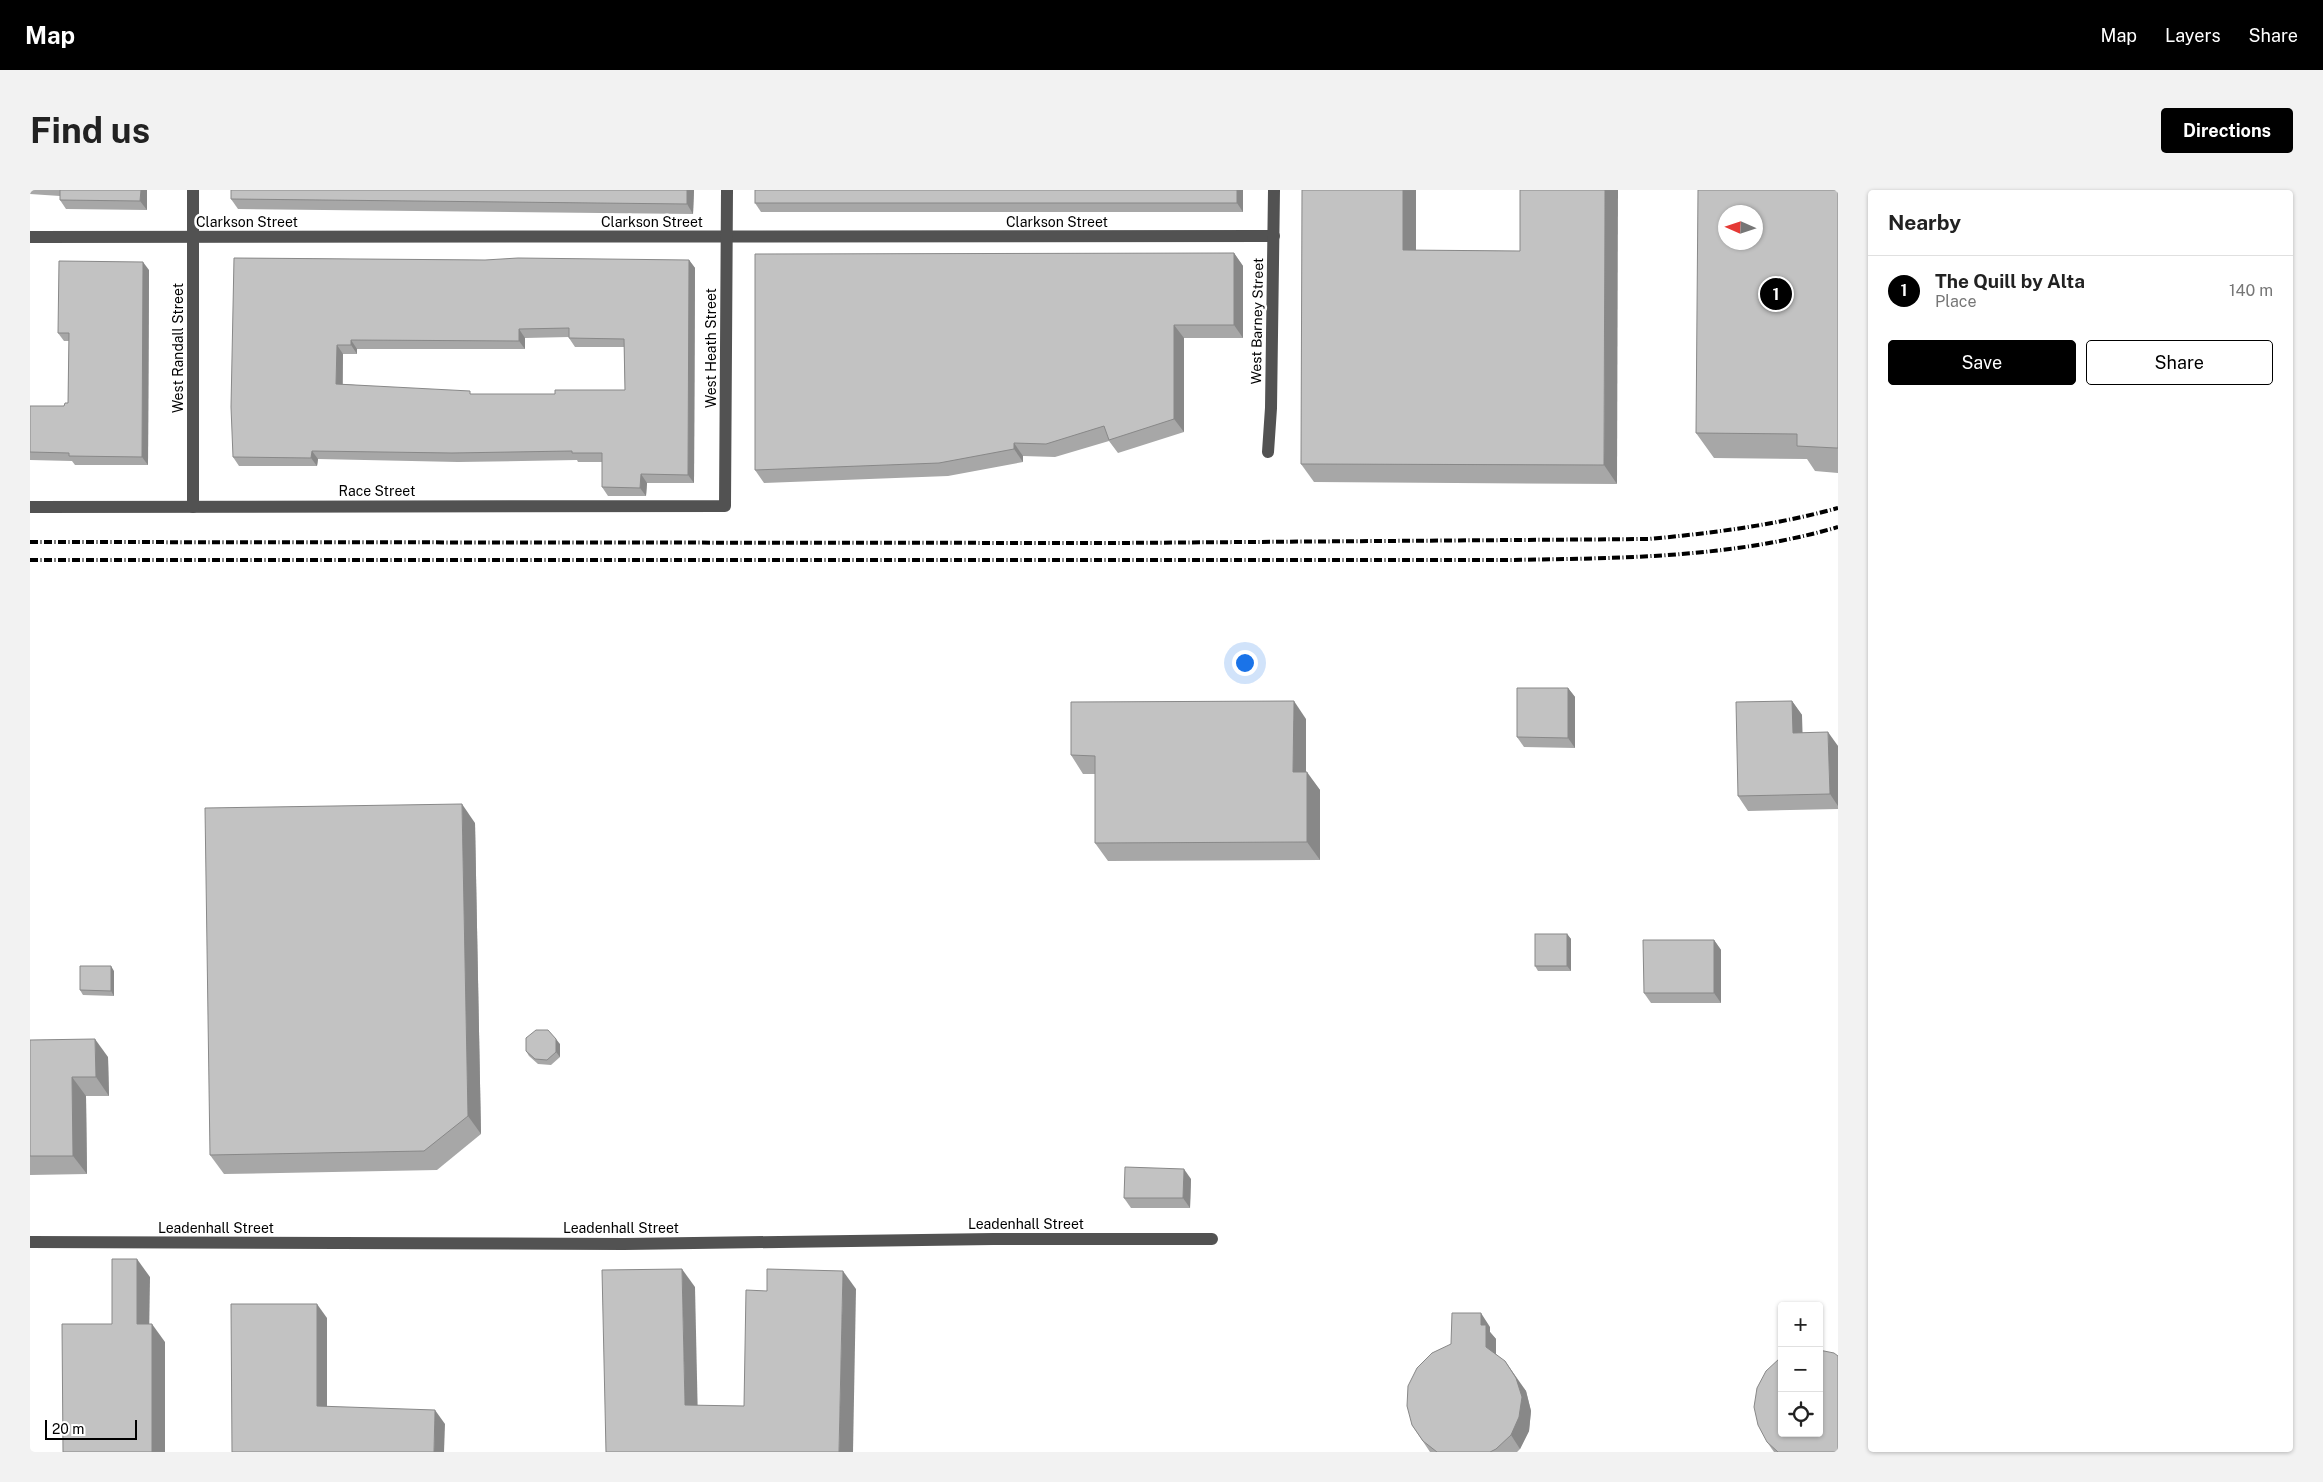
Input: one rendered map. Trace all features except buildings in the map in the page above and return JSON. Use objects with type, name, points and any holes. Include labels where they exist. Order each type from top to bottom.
[{"type":"street","name":"West Randall Street","points":[[193,190],[193,507]]},
{"type":"street","name":"West Heath Street","points":[[725,506],[727,190]]},
{"type":"street","name":"West Barney Street","points":[[1268,452],[1271,408],[1274,190]]},
{"type":"street","name":"Clarkson Street","points":[[30,237],[1274,236]]},
{"type":"street","name":"Race Street","points":[[30,508],[725,506]]},
{"type":"street","name":"Leadenhall Street","points":[[30,1242],[624,1244],[994,1239],[1212,1239]]},
{"type":"railway","points":[[30,542],[1114,543],[1649,539],[1744,528],[1838,508]]},
{"type":"railway","points":[[30,560],[1512,560],[1636,557],[1717,551],[1758,545],[1838,527]]},
{"type":"place","name":"The Quill by Alta","points":[[1776,294]]}]
